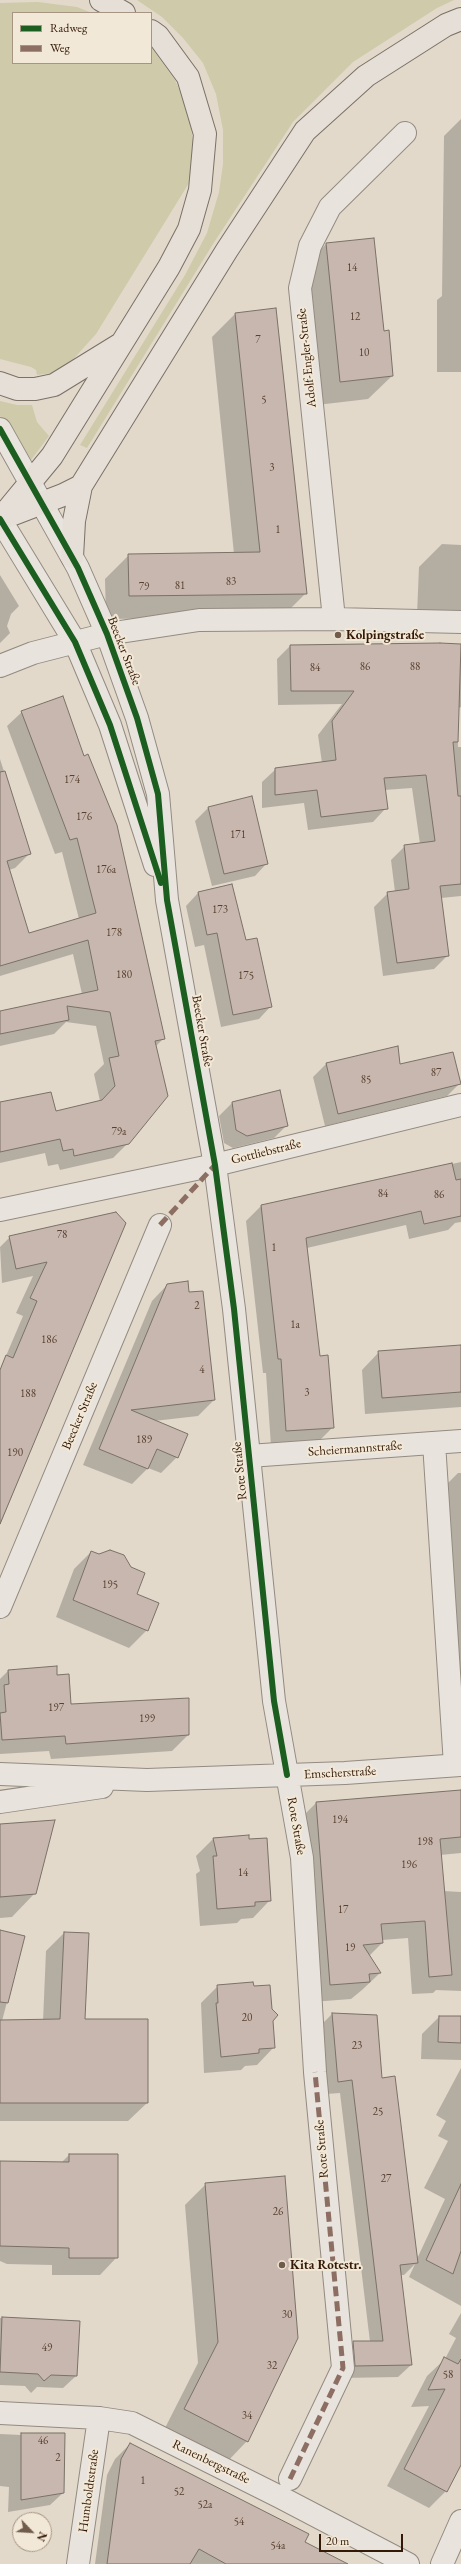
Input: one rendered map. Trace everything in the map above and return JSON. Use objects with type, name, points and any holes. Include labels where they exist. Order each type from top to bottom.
[{"type":"highway","points":[[101,0],[122,12]]},
{"type":"highway","points":[[72,557],[74,521],[81,486],[227,250],[305,131],[366,76],[446,25],[461,19]]},
{"type":"highway","points":[[0,519],[31,485],[52,456],[123,342],[189,229],[200,190],[205,134],[188,77],[158,36],[152,32]]},
{"type":"highway","points":[[0,383],[17,388],[34,389],[54,385],[123,342]]},
{"type":"highway","points":[[0,519],[41,504],[81,486]]},
{"type":"street","name":"Adolf-Engler-Straße","points":[[334,619],[300,288],[310,246],[330,207],[405,133]]},
{"type":"street","name":"Beecker Straße","points":[[0,429],[72,557],[107,634],[137,718],[158,794],[167,900],[215,1165]]},
{"type":"street","name":"Beecker Straße","points":[[0,519],[75,642],[110,725],[167,900]]},
{"type":"street","points":[[0,666],[33,653],[107,634],[199,620],[334,619],[461,622]]},
{"type":"street","name":"Gottliebstraße","points":[[0,1210],[215,1165],[461,1105]]},
{"type":"street","name":"Rote Straße","points":[[215,1165],[234,1310],[274,1701],[302,1858],[315,2072],[343,2368],[290,2479]]},
{"type":"street","name":"Beecker Straße","points":[[0,1607],[160,1225]]},
{"type":"street","name":"Scheiermannstraße","points":[[249,1456],[461,1441]]},
{"type":"street","points":[[434,1443],[458,1765]]},
{"type":"street","name":"Emscherstraße","points":[[0,1774],[147,1780],[287,1775],[458,1765]]},
{"type":"street","name":"Emscherstraße","points":[[0,1802],[147,1780]]},
{"type":"street","name":"Ranenbergstraße","points":[[0,2413],[99,2418],[132,2423],[280,2497],[408,2564]]},
{"type":"street","name":"Humboldtstraße","points":[[78,2564],[99,2418]]},
{"type":"street","points":[[442,2564],[461,2521]]},
{"type":"shaded area","points":[[137,0],[454,0],[437,8],[353,62],[293,122],[213,244],[87,448],[80,445],[185,275],[207,233],[219,192],[223,164],[223,130],[216,94],[203,63],[183,38],[162,17]]},
{"type":"shaded area","points":[[38,2],[77,7],[90,12],[12,12],[12,64],[152,64],[152,48],[175,80],[188,109],[194,147],[193,170],[189,183],[96,334],[69,364],[52,373],[37,375],[36,370],[31,367],[0,359],[0,3]]},
{"type":"shaded area","points":[[0,401],[17,405],[32,405],[37,422],[49,436],[31,460],[0,416]]},
{"type":"building","points":[[374,238],[384,331],[389,330],[393,376],[340,382],[326,243]]},
{"type":"building","points":[[276,308],[307,594],[129,596],[128,554],[260,552],[235,313]]},
{"type":"building","points":[[461,644],[458,742],[453,742],[458,796],[461,796],[461,884],[440,886],[449,956],[397,963],[387,892],[409,889],[404,845],[435,841],[426,775],[384,778],[388,809],[321,817],[317,790],[275,795],[275,768],[336,760],[332,721],[354,691],[291,691],[290,645]]},
{"type":"building","points":[[63,696],[84,756],[88,754],[117,825],[165,1039],[155,1041],[168,1096],[129,1144],[74,1156],[73,1149],[63,1151],[60,1139],[0,1152],[0,1102],[51,1092],[56,1111],[102,1100],[115,1086],[109,1058],[119,1056],[110,1012],[67,1006],[69,1020],[0,1034],[0,1011],[98,990],[88,940],[0,966],[0,772],[5,771],[31,854],[7,861],[29,933],[96,913],[77,838],[70,840],[21,711]]},
{"type":"building","points":[[252,796],[268,864],[224,874],[208,807]]},
{"type":"building","points":[[232,884],[246,940],[257,938],[272,1007],[233,1015],[217,933],[207,935],[198,892]]},
{"type":"building","points":[[398,1046],[400,1064],[453,1052],[461,1084],[338,1114],[326,1063]]},
{"type":"building","points":[[280,1090],[288,1126],[247,1136],[236,1130],[232,1102]]},
{"type":"building","points":[[452,1163],[456,1180],[461,1179],[461,1216],[424,1224],[421,1211],[306,1238],[320,1356],[328,1355],[334,1428],[286,1431],[281,1359],[278,1359],[261,1205]]},
{"type":"building","points":[[116,1212],[126,1223],[0,1524],[0,1370],[6,1355],[13,1358],[37,1301],[30,1298],[47,1262],[16,1269],[9,1236]]},
{"type":"building","points":[[188,1281],[189,1292],[203,1291],[215,1400],[131,1410],[188,1434],[178,1458],[157,1449],[148,1469],[99,1449],[167,1284]]},
{"type":"building","points":[[461,1345],[461,1392],[382,1398],[378,1351]]},
{"type":"building","points":[[110,1550],[124,1555],[131,1567],[145,1573],[137,1594],[159,1603],[148,1631],[73,1600],[91,1551],[99,1554]]},
{"type":"building","points":[[57,1666],[57,1675],[69,1674],[71,1704],[189,1698],[189,1735],[66,1744],[65,1736],[2,1740],[0,1713],[6,1712],[4,1685],[9,1684],[8,1670]]},
{"type":"building","points":[[461,1790],[461,1837],[440,1839],[452,1975],[429,1977],[425,1921],[381,1924],[383,1943],[363,1945],[381,1973],[369,1974],[370,1982],[330,1985],[316,1802]]},
{"type":"building","points":[[55,1820],[36,1894],[0,1897],[0,1824]]},
{"type":"building","points":[[249,1835],[249,1839],[267,1838],[271,1901],[255,1902],[255,1906],[217,1909],[213,1856],[217,1856],[213,1838]]},
{"type":"building","points":[[0,1930],[25,1936],[8,2003],[0,2002]]},
{"type":"building","points":[[64,1932],[89,1933],[85,2019],[148,2019],[148,2103],[0,2103],[0,2020],[60,2019]]},
{"type":"building","points":[[253,1982],[254,1986],[270,1985],[272,2009],[278,2015],[273,2021],[275,2048],[259,2049],[259,2053],[221,2057],[216,2003],[218,2003],[217,1985]]},
{"type":"building","points":[[332,2013],[377,2015],[382,2078],[395,2076],[418,2263],[400,2265],[412,2365],[355,2366],[353,2341],[383,2341],[352,2080],[338,2082]]},
{"type":"building","points":[[439,2016],[461,2016],[461,2043],[438,2042]]},
{"type":"building","points":[[69,2154],[118,2154],[118,2258],[69,2258],[69,2248],[0,2246],[0,2161],[69,2162]]},
{"type":"building","points":[[285,2176],[298,2338],[248,2442],[184,2409],[218,2342],[205,2183]]},
{"type":"building","points":[[461,2184],[461,2251],[453,2274],[426,2260]]},
{"type":"building","points":[[2,2317],[80,2321],[77,2376],[51,2375],[44,2381],[38,2374],[0,2372]]},
{"type":"building","points":[[444,2357],[458,2364],[461,2359],[461,2465],[447,2492],[404,2469],[445,2389],[428,2390]]},
{"type":"building","points":[[21,2433],[65,2433],[64,2493],[21,2500]]},
{"type":"building","points":[[130,2443],[309,2534],[305,2542],[348,2564],[226,2564],[199,2549],[190,2564],[107,2564],[121,2459]]},
{"type":"marked path","points":[[160,1225],[215,1165]]},
{"type":"marked path","points":[[290,2479],[343,2368],[315,2072]]},
{"type":"cycle path","points":[[0,429],[78,568],[107,634],[137,718],[158,794],[167,900],[215,1165],[234,1309],[274,1701],[287,1775]]},
{"type":"cycle path","points":[[0,519],[75,642],[110,725],[161,883]]},
{"type":"place","name":"Kolpingstraße","points":[[338,635]]},
{"type":"place","name":"Kita Rotestr.","points":[[282,2265]]}]
